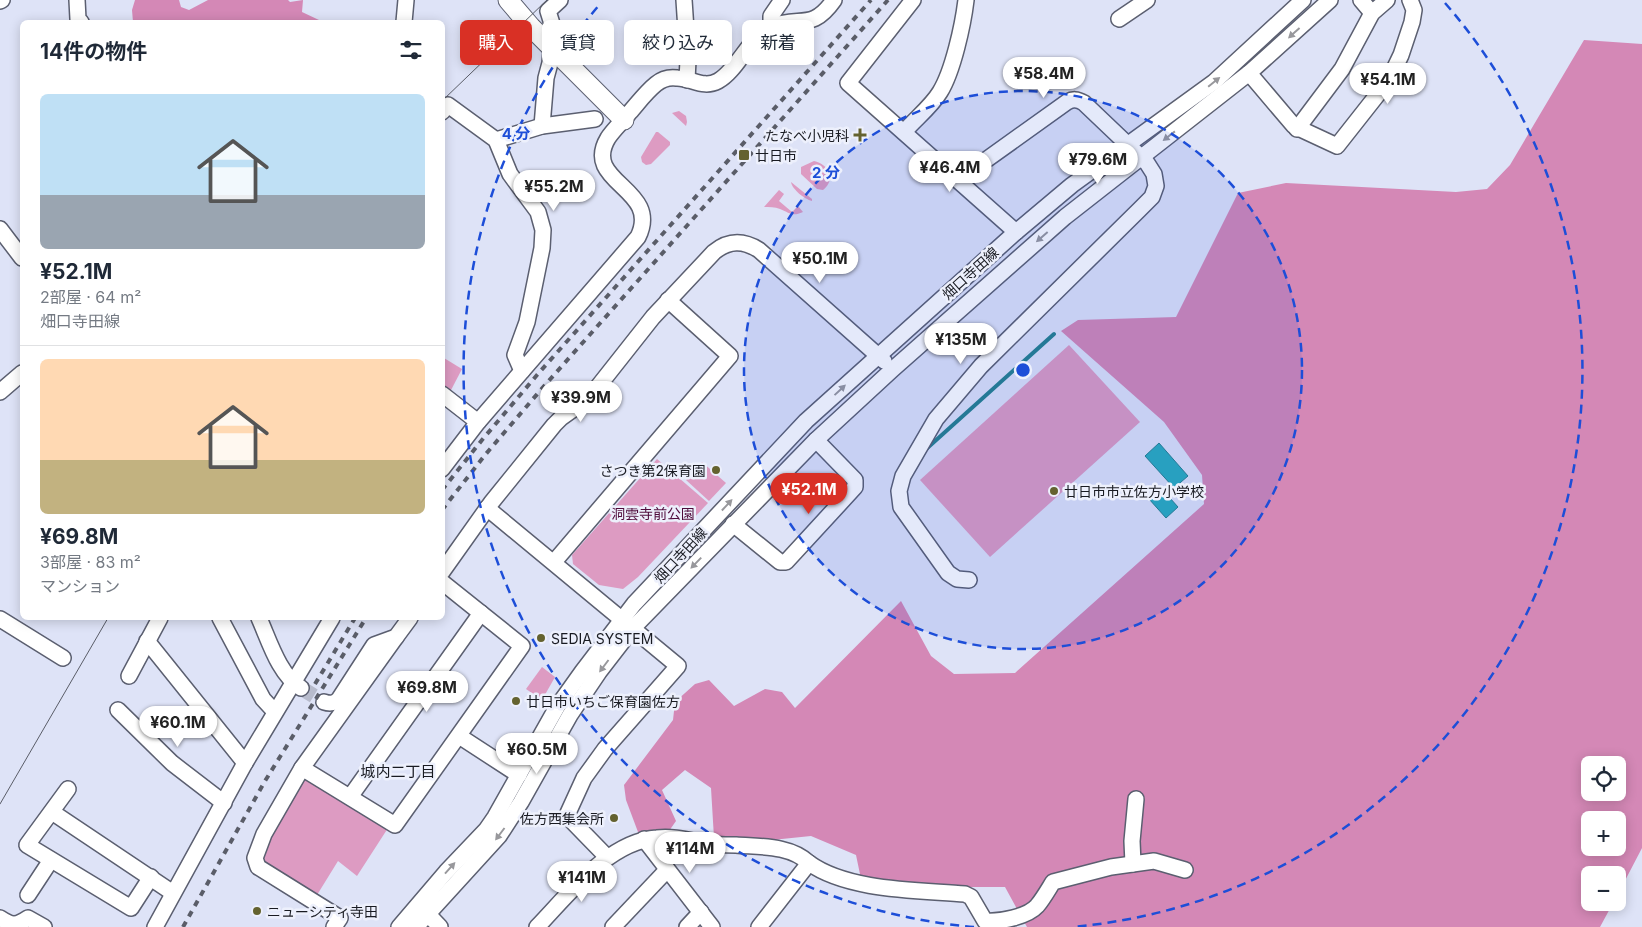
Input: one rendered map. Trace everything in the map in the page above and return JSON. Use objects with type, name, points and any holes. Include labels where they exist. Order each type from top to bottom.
[{"type":"main road","points":[[508,0],[542,36]]},
{"type":"main road","points":[[570,65],[624,120]]},
{"type":"street","points":[[77,0],[79,20]]},
{"type":"street","points":[[404,20],[406,0]]},
{"type":"street","points":[[551,20],[548,11],[560,0]]},
{"type":"street","points":[[684,0],[688,60],[687,80]]},
{"type":"street","points":[[771,20],[771,16],[782,0]]},
{"type":"street","points":[[813,20],[822,15],[834,0]]},
{"type":"street","points":[[913,0],[848,83],[1016,232]]},
{"type":"street","points":[[904,132],[940,93],[946,79],[966,0]]},
{"type":"street","points":[[1119,20],[1147,0]]},
{"type":"street","name":"畑口寺田線","points":[[423,909],[499,836],[522,802],[574,708],[628,623],[634,604],[806,421],[1016,232],[1072,185],[1214,82],[1303,0]]},
{"type":"street","points":[[398,927],[423,909],[486,830],[500,810],[546,726],[569,689],[628,623],[733,524],[816,440],[893,369],[1065,217],[1249,74],[1330,0]]},
{"type":"street","points":[[1361,0],[1372,13]]},
{"type":"street","points":[[1296,129],[1342,70],[1372,13],[1388,0]]},
{"type":"street","points":[[1249,74],[1296,129],[1337,146],[1389,80],[1401,55],[1412,22],[1414,10],[1410,0]]},
{"type":"street","points":[[445,465],[478,422],[641,232],[643,215],[639,204],[610,175],[604,160],[604,149],[608,139],[651,88],[660,81],[676,77],[705,84],[720,79],[742,55]]},
{"type":"street","points":[[542,126],[546,78],[549,65]]},
{"type":"street","points":[[958,180],[1072,99],[1084,103],[1142,157],[1151,168],[1155,180],[1155,192],[1152,197],[981,366],[931,426],[900,483],[899,499],[906,514],[948,573],[957,579],[969,580]]},
{"type":"street","points":[[445,108],[448,105],[496,140],[510,174],[538,212],[543,230],[542,248],[527,322],[515,355],[522,371]]},
{"type":"street","points":[[496,140],[542,126],[595,119]]},
{"type":"street","points":[[0,229],[20,250]]},
{"type":"street","points":[[445,568],[487,508],[557,421],[584,403],[594,393],[668,300],[722,246],[732,242],[741,242],[759,250],[893,369]]},
{"type":"street","points":[[554,562],[730,356],[668,300]]},
{"type":"street","points":[[0,392],[20,374]]},
{"type":"street","points":[[445,396],[478,422]]},
{"type":"street","points":[[733,524],[780,562],[786,562],[855,487],[855,480],[816,440]]},
{"type":"street","points":[[487,508],[678,666],[605,749],[584,778],[568,813],[569,818],[607,857]]},
{"type":"street","points":[[302,768],[395,825],[522,646],[445,584]]},
{"type":"street","points":[[350,797],[481,613]]},
{"type":"street","points":[[0,619],[63,658]]},
{"type":"street","points":[[129,676],[159,620]]},
{"type":"street","points":[[221,620],[264,699],[275,712]]},
{"type":"street","points":[[260,620],[284,672],[296,686]]},
{"type":"street","points":[[156,927],[245,763],[275,712],[296,686],[329,620]]},
{"type":"street","points":[[334,927],[340,918],[258,867],[255,858],[264,834],[302,768],[409,620]]},
{"type":"street","points":[[324,702],[330,704],[339,699],[375,644],[396,637]]},
{"type":"street","points":[[147,641],[245,763]]},
{"type":"street","points":[[118,710],[172,763],[224,803]]},
{"type":"street","points":[[459,736],[519,775]]},
{"type":"street","points":[[68,789],[27,845],[131,908],[151,877]]},
{"type":"street","points":[[1132,864],[1136,799]]},
{"type":"street","points":[[52,812],[173,893]]},
{"type":"street","points":[[537,927],[607,857],[629,844],[659,837],[786,850],[802,856],[815,867],[849,881],[875,886],[965,894],[971,896],[985,921],[996,922],[1016,917],[1036,908],[1053,882],[1111,867],[1154,861],[1185,870]]},
{"type":"street","points":[[644,839],[712,927]]},
{"type":"street","points":[[28,894],[50,860]]},
{"type":"street","points":[[758,927],[809,863]]},
{"type":"street","points":[[613,927],[667,870]]},
{"type":"street","points":[[416,927],[423,909]]},
{"type":"street","points":[[423,909],[440,927]]},
{"type":"street","points":[[687,927],[701,912]]},
{"type":"street","points":[[0,918],[10,925],[14,925],[28,918],[44,927]]},
{"type":"green space","points":[[679,111],[686,116],[686,126],[672,113]]},
{"type":"green space","points":[[656,132],[670,142],[670,145],[651,164],[646,165],[642,162],[641,157]]},
{"type":"green space","points":[[814,161],[824,165],[829,173],[829,182],[823,190],[817,189],[801,174],[801,167]]},
{"type":"green space","points":[[791,182],[812,199],[812,201],[799,193]]},
{"type":"green space","points":[[779,190],[784,194],[779,201],[792,212],[798,206],[803,212],[794,214],[776,208],[764,207]]},
{"type":"green space","points":[[1069,345],[1140,422],[990,557],[920,480]]},
{"type":"green space","points":[[445,359],[462,369],[450,392],[445,388]]},
{"type":"green space","name":"洞雲寺前公園","points":[[657,459],[708,503],[638,577],[623,589],[599,585],[573,564],[572,555]]},
{"type":"green space","points":[[702,462],[726,483],[709,501],[686,480]]},
{"type":"green space","points":[[542,667],[555,677],[542,700],[526,689]]},
{"type":"green space","points":[[307,779],[388,828],[357,876],[338,861],[317,895],[266,865],[263,855],[269,838],[299,782]]},
{"type":"shaded area","points":[[135,0],[179,0],[181,7],[189,10],[208,0],[288,0],[290,2],[303,0],[302,12],[319,20],[133,20],[132,10]]},
{"type":"shaded area","points":[[1584,40],[1642,44],[1642,848],[1626,879],[1626,866],[1581,866],[1581,911],[1609,911],[1600,927],[1027,927],[1005,887],[968,887],[861,879],[856,855],[811,836],[772,840],[714,838],[711,788],[685,770],[662,790],[676,821],[669,831],[638,832],[626,800],[624,785],[673,720],[675,702],[695,684],[709,680],[734,706],[765,689],[782,692],[795,708],[901,601],[931,656],[954,674],[1015,673],[1204,504],[1202,475],[1164,422],[1061,331],[1078,320],[1176,317],[1238,193],[1286,183],[1456,192],[1487,189],[1510,165]]},
{"type":"water","points":[[1159,443],[1188,476],[1174,488],[1145,456]]},
{"type":"water","points":[[1161,488],[1178,507],[1166,518],[1149,499]]},
{"type":"waterway","points":[[924,451],[1054,334]]},
{"type":"tunnel","points":[[301,688],[324,702]]},
{"type":"tram line","points":[[445,98],[547,0]]},
{"type":"tram line","points":[[0,804],[107,620]]},
{"type":"railway","points":[[445,486],[537,375],[871,0]]},
{"type":"railway","points":[[445,506],[485,455],[545,385],[888,0]]},
{"type":"railway","points":[[315,684],[354,620]]},
{"type":"railway","points":[[183,927],[265,781],[365,620]]},
{"type":"place","name":"たなべ小児科","points":[[860,135]]},
{"type":"place","name":"廿日市","points":[[744,155]]},
{"type":"place","name":"さつき第2保育園","points":[[716,470]]},
{"type":"place","name":"廿日市市立佐方小学校","points":[[1054,491]]},
{"type":"place","name":"SEDIA SYSTEM","points":[[541,638]]},
{"type":"place","name":"廿日市いちご保育園佐方","points":[[516,701]]},
{"type":"place","name":"佐方西集会所","points":[[614,818]]},
{"type":"place","name":"ニューシティ寺田","points":[[257,911]]},
{"type":"district","name":"城内二丁目","points":[[398,771]]}]
